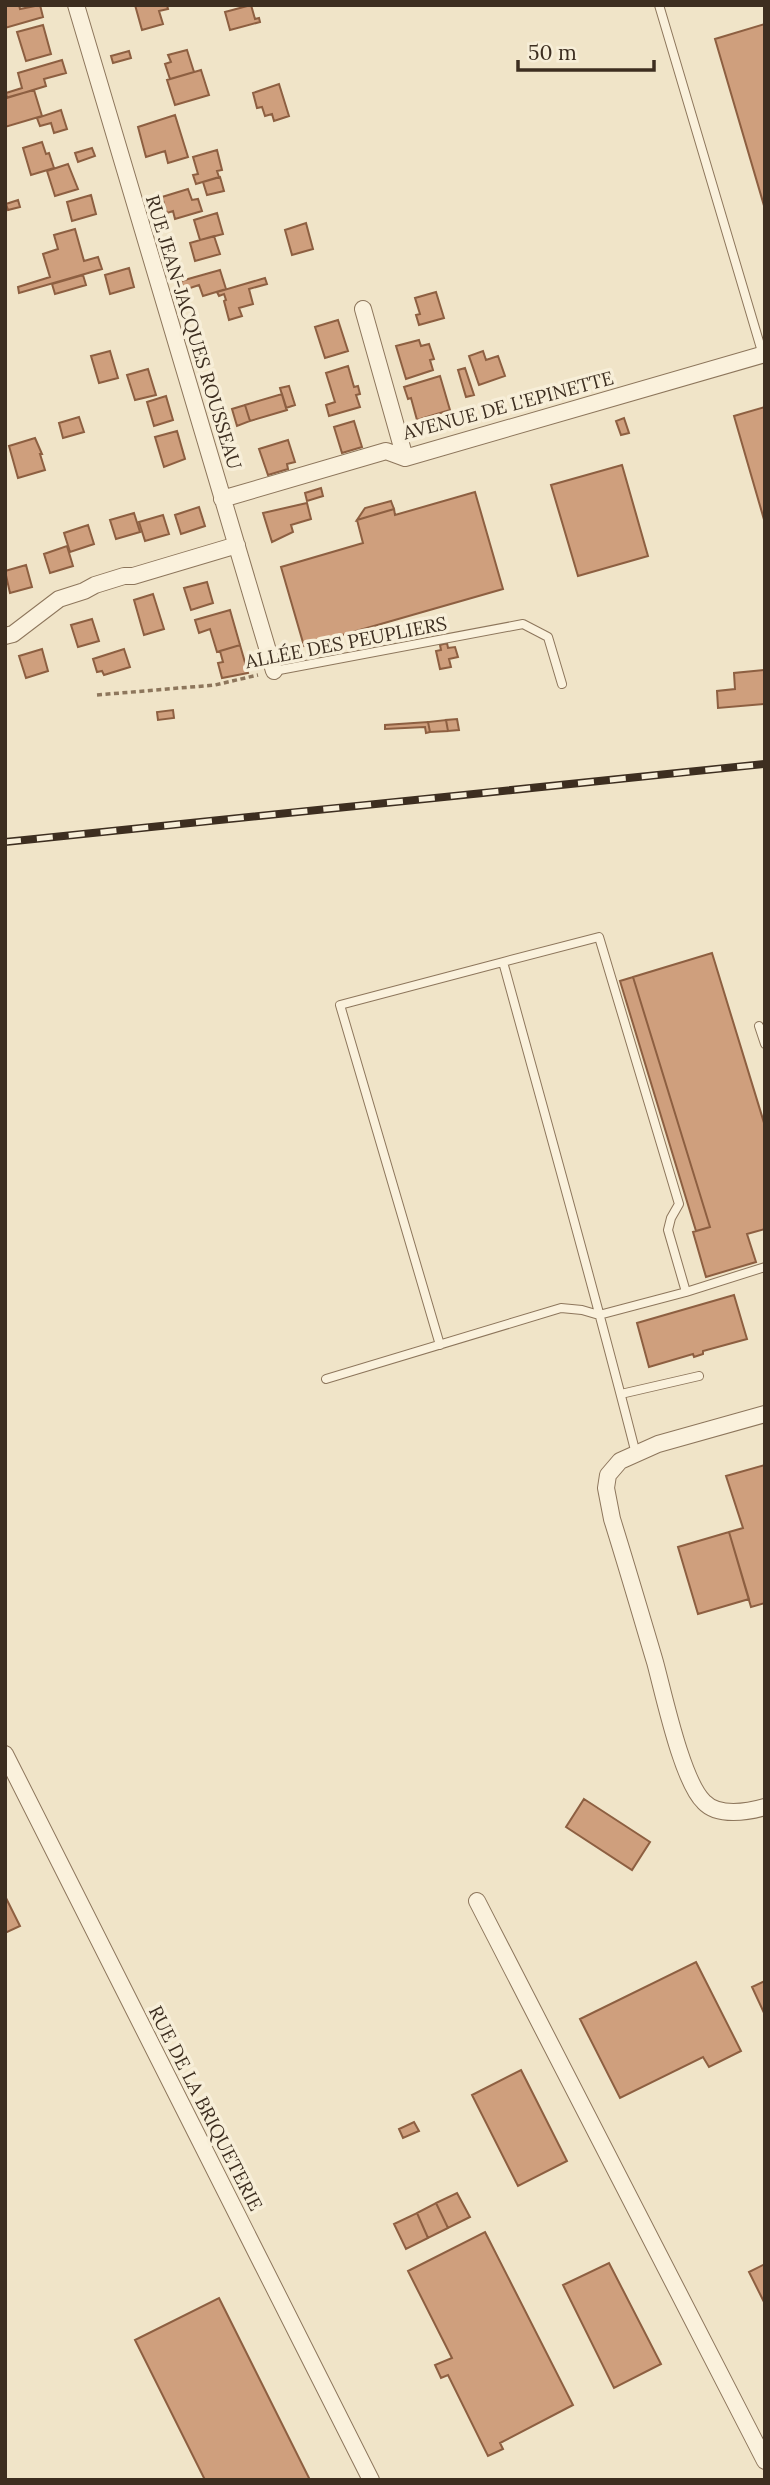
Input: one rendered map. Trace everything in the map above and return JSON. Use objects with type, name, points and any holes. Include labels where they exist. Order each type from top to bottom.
[{"type":"street","name":"RUE JEAN-JACQUES ROUSSEAU","points":[[76,5],[274,671]]},
{"type":"street","points":[[363,309],[405,458]]},
{"type":"street","name":"AVENUE DE L'EPINETTE","points":[[222,499],[386,451],[405,458],[764,354]]},
{"type":"street","points":[[5,636],[13,634],[60,599],[84,591],[94,584],[133,576],[237,545]]},
{"type":"street","points":[[765,1414],[658,1444],[620,1461],[608,1475],[606,1488],[612,1519],[673,1730],[694,1788],[705,1804],[721,1810],[746,1812],[765,1807]]},
{"type":"street","name":"RUE DE LA BRIQUETERIE","points":[[5,1754],[371,2480]]},
{"type":"street","points":[[477,1900],[765,2461]]},
{"type":"lane","points":[[659,5],[764,354]]},
{"type":"lane","name":"ALLÉE DES PEUPLIERS","points":[[274,671],[523,624],[548,637],[562,684]]},
{"type":"lane","points":[[440,1345],[340,1005],[599,937],[679,1203],[668,1230],[687,1292]]},
{"type":"lane","points":[[503,962],[636,1454]]},
{"type":"lane","points":[[759,1026],[765,1044]]},
{"type":"lane","points":[[326,1379],[561,1308],[599,1315],[687,1292],[765,1267]]},
{"type":"lane","points":[[621,1394],[699,1376]]},
{"type":"path","name":"ALLÉE DES PEUPLIERS","points":[[97,695],[215,685],[274,671]]},
{"type":"building","points":[[5,5],[19,5],[20,9],[40,5],[43,17],[5,28]]},
{"type":"building","points":[[135,5],[167,5],[168,9],[159,11],[163,24],[142,30]]},
{"type":"building","points":[[251,5],[255,19],[259,18],[260,22],[230,30],[225,12]]},
{"type":"building","points":[[765,24],[765,209],[715,39]]},
{"type":"building","points":[[43,25],[51,54],[26,61],[17,32]]},
{"type":"building","points":[[187,50],[194,72],[170,79],[165,64],[171,62],[168,55]]},
{"type":"building","points":[[129,51],[131,58],[113,63],[111,56]]},
{"type":"building","points":[[62,60],[66,73],[44,79],[46,86],[7,98],[6,93],[22,88],[18,73]]},
{"type":"building","points":[[201,70],[209,95],[175,105],[167,80]]},
{"type":"building","points":[[279,84],[289,116],[274,121],[272,114],[265,116],[262,107],[257,108],[253,93]]},
{"type":"building","points":[[34,90],[42,116],[5,127],[5,98]]},
{"type":"building","points":[[61,110],[67,129],[54,133],[51,123],[40,126],[37,118]]},
{"type":"building","points":[[175,115],[188,157],[168,163],[165,151],[146,157],[138,127]]},
{"type":"building","points":[[42,142],[54,168],[31,175],[23,148]]},
{"type":"building","points":[[92,148],[95,156],[78,162],[75,153]]},
{"type":"building","points":[[217,150],[222,170],[217,171],[219,177],[196,184],[193,175],[198,174],[193,157]]},
{"type":"building","points":[[68,164],[78,189],[55,196],[47,171]]},
{"type":"building","points":[[220,177],[224,191],[207,195],[203,182]]},
{"type":"building","points":[[188,189],[192,200],[198,199],[202,211],[175,219],[173,211],[167,213],[162,197]]},
{"type":"building","points":[[91,195],[96,214],[72,221],[67,202]]},
{"type":"building","points":[[18,200],[20,207],[8,210],[6,204]]},
{"type":"building","points":[[217,213],[223,234],[200,240],[194,220]]},
{"type":"building","points":[[306,223],[313,249],[292,255],[285,230]]},
{"type":"building","points":[[75,229],[84,261],[98,257],[102,269],[19,293],[18,287],[50,277],[43,254],[58,249],[54,235]]},
{"type":"building","points":[[214,236],[220,254],[195,261],[190,243]]},
{"type":"building","points":[[129,268],[134,287],[110,294],[105,275]]},
{"type":"building","points":[[220,270],[226,289],[203,296],[199,285],[184,290],[181,281]]},
{"type":"building","points":[[83,275],[86,285],[55,294],[52,284]]},
{"type":"building","points":[[265,278],[267,284],[249,289],[253,304],[239,308],[242,316],[229,320],[224,294],[219,296],[217,292]]},
{"type":"building","points":[[436,292],[444,318],[419,325],[416,315],[420,314],[415,298]]},
{"type":"building","points":[[338,320],[348,351],[325,358],[315,327]]},
{"type":"building","points":[[419,340],[421,346],[429,344],[434,359],[430,360],[433,370],[406,379],[396,346]]},
{"type":"building","points":[[110,351],[118,378],[99,383],[91,356]]},
{"type":"building","points":[[483,351],[486,360],[498,356],[505,376],[479,385],[469,356]]},
{"type":"building","points":[[348,366],[354,387],[358,386],[360,394],[356,395],[360,407],[329,416],[326,405],[335,402],[326,373]]},
{"type":"building","points":[[465,368],[474,395],[466,397],[458,370]]},
{"type":"building","points":[[148,369],[156,395],[135,400],[127,375]]},
{"type":"building","points":[[440,376],[450,410],[417,420],[411,398],[408,399],[404,387]]},
{"type":"building","points":[[289,386],[295,405],[286,408],[280,388]]},
{"type":"building","points":[[282,394],[287,410],[250,421],[245,405]]},
{"type":"building","points":[[166,396],[173,420],[154,426],[147,402]]},
{"type":"building","points":[[245,405],[250,421],[237,426],[232,409]]},
{"type":"building","points":[[765,407],[765,523],[734,416]]},
{"type":"building","points":[[79,417],[84,432],[63,438],[59,423]]},
{"type":"building","points":[[624,418],[629,433],[621,435],[616,421]]},
{"type":"building","points":[[354,421],[362,447],[342,453],[334,427]]},
{"type":"building","points":[[177,431],[185,459],[164,467],[155,437]]},
{"type":"building","points":[[35,438],[45,470],[18,478],[9,446]]},
{"type":"building","points":[[288,440],[295,462],[287,464],[288,469],[268,475],[259,449]]},
{"type":"building","points":[[622,465],[648,556],[578,576],[551,485]]},
{"type":"building","points":[[321,488],[323,496],[307,501],[305,493]]},
{"type":"building","points":[[475,492],[503,589],[304,646],[281,567],[363,543],[357,520],[394,509],[395,515]]},
{"type":"building","points":[[391,501],[394,509],[357,520],[365,508]]},
{"type":"building","points":[[307,503],[311,519],[291,525],[293,532],[272,542],[263,513]]},
{"type":"building","points":[[199,507],[205,526],[181,534],[175,515]]},
{"type":"building","points":[[134,513],[140,532],[116,539],[110,520]]},
{"type":"building","points":[[163,515],[169,534],[145,541],[139,522]]},
{"type":"building","points":[[88,525],[94,544],[70,552],[64,533]]},
{"type":"building","points":[[67,546],[73,566],[50,573],[44,554]]},
{"type":"building","points":[[26,565],[32,587],[10,593],[5,571]]},
{"type":"building","points":[[207,582],[213,603],[191,610],[184,588]]},
{"type":"building","points":[[153,594],[164,629],[144,635],[134,600]]},
{"type":"building","points":[[230,610],[240,645],[217,652],[210,629],[199,633],[195,620]]},
{"type":"building","points":[[92,619],[99,641],[78,647],[71,625]]},
{"type":"building","points":[[447,643],[448,648],[455,647],[458,657],[449,659],[451,667],[440,669],[436,651],[441,650],[440,645]]},
{"type":"building","points":[[240,645],[248,673],[222,678],[218,663],[223,662],[220,651]]},
{"type":"building","points":[[42,649],[48,671],[26,678],[19,656]]},
{"type":"building","points":[[124,649],[130,667],[104,675],[102,671],[97,672],[93,659]]},
{"type":"building","points":[[765,670],[765,704],[718,708],[717,691],[735,689],[734,673]]},
{"type":"building","points":[[173,710],[174,718],[158,720],[157,712]]},
{"type":"building","points":[[457,719],[459,730],[448,731],[446,720]]},
{"type":"building","points":[[446,720],[448,731],[430,732],[428,722]]},
{"type":"building","points":[[428,722],[430,732],[426,733],[425,727],[385,729],[385,725]]},
{"type":"building","points":[[712,953],[765,1126],[765,1229],[747,1234],[756,1262],[706,1277],[693,1232],[710,1227],[633,977]]},
{"type":"building","points":[[633,977],[710,1227],[696,1231],[620,981]]},
{"type":"building","points":[[734,1295],[747,1339],[703,1351],[703,1354],[694,1357],[693,1354],[649,1367],[637,1323]]},
{"type":"building","points":[[765,1465],[765,1603],[751,1607],[729,1532],[743,1528],[726,1476]]},
{"type":"building","points":[[729,1532],[749,1599],[698,1614],[678,1547]]},
{"type":"building","points":[[584,1799],[650,1842],[632,1870],[566,1827]]},
{"type":"building","points":[[5,1896],[20,1926],[5,1933]]},
{"type":"building","points":[[696,1962],[741,2051],[709,2067],[703,2057],[620,2098],[580,2019]]},
{"type":"building","points":[[765,1981],[765,2015],[752,1987]]},
{"type":"building","points":[[521,2070],[567,2161],[518,2186],[472,2095]]},
{"type":"building","points":[[414,2122],[419,2131],[403,2138],[399,2129]]},
{"type":"building","points":[[457,2193],[470,2217],[448,2228],[436,2203]]},
{"type":"building","points":[[436,2203],[448,2228],[428,2238],[417,2213]]},
{"type":"building","points":[[417,2213],[428,2238],[406,2249],[394,2224]]},
{"type":"building","points":[[485,2232],[573,2405],[500,2443],[503,2449],[488,2456],[448,2375],[441,2378],[435,2365],[452,2358],[408,2271]]},
{"type":"building","points":[[609,2263],[661,2364],[614,2388],[563,2285]]},
{"type":"building","points":[[765,2264],[765,2304],[749,2272]]},
{"type":"building","points":[[219,2298],[310,2480],[205,2480],[135,2340]]},
{"type":"railway","points":[[5,842],[765,764]]}]
